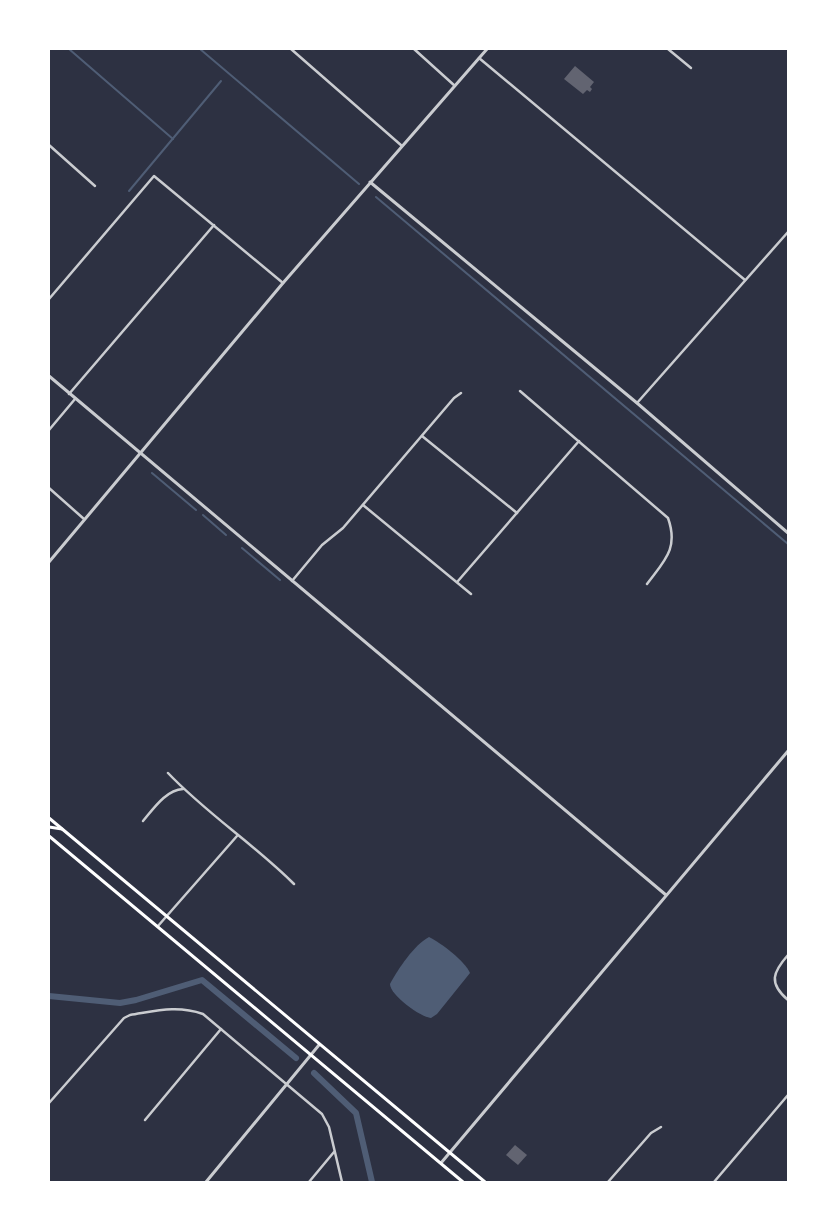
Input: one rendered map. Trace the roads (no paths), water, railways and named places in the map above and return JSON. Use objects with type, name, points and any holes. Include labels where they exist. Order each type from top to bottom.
[{"type":"main road","points":[[49,818],[485,1182]]},
{"type":"main road","points":[[49,827],[62,830]]},
{"type":"main road","points":[[49,836],[463,1182]]},
{"type":"street","points":[[292,49],[402,146]]},
{"type":"street","points":[[414,49],[455,86]]},
{"type":"street","points":[[49,562],[283,282],[487,49]]},
{"type":"street","points":[[668,49],[691,68]]},
{"type":"street","points":[[480,58],[745,280]]},
{"type":"street","points":[[49,145],[95,186]]},
{"type":"street","points":[[49,299],[154,176],[283,282]]},
{"type":"street","points":[[370,182],[637,403],[788,533]]},
{"type":"street","points":[[69,394],[214,226]]},
{"type":"street","points":[[637,403],[788,232]]},
{"type":"street","points":[[49,376],[291,582],[666,895]]},
{"type":"street","points":[[520,391],[668,518],[672,530],[672,544],[665,560],[647,584]]},
{"type":"street","points":[[291,582],[322,545],[343,528],[454,398],[461,393]]},
{"type":"street","points":[[49,430],[75,399]]},
{"type":"street","points":[[422,436],[517,513]]},
{"type":"street","points":[[458,582],[579,441]]},
{"type":"street","points":[[49,488],[84,519]]},
{"type":"street","points":[[363,505],[471,594]]},
{"type":"street","points":[[441,1163],[788,751]]},
{"type":"street","points":[[168,773],[183,789],[237,836],[276,866],[294,884]]},
{"type":"street","points":[[143,820],[165,797],[173,791],[183,789]]},
{"type":"street","points":[[158,926],[237,836]]},
{"type":"street","points":[[788,955],[778,967],[774,977],[776,986],[788,1000]]},
{"type":"street","points":[[49,1103],[118,1023],[130,1015],[178,1008],[190,1009],[203,1014],[322,1114],[329,1127],[342,1182]]},
{"type":"street","points":[[145,1120],[221,1029]]},
{"type":"street","points":[[206,1182],[319,1045]]},
{"type":"street","points":[[714,1182],[788,1095]]},
{"type":"street","points":[[608,1182],[650,1133],[661,1127]]},
{"type":"street","points":[[309,1182],[334,1152]]},
{"type":"water","points":[[429,937],[452,953],[470,973],[437,1014],[431,1018],[420,1014],[406,1005],[391,989],[390,984],[412,951]]},
{"type":"waterway","points":[[69,49],[173,139]]},
{"type":"waterway","points":[[200,49],[359,184]]},
{"type":"waterway","points":[[129,191],[221,81]]},
{"type":"waterway","points":[[376,197],[788,544]]},
{"type":"waterway","points":[[152,473],[196,510]]},
{"type":"waterway","points":[[203,515],[226,535]]},
{"type":"waterway","points":[[242,548],[280,580]]},
{"type":"waterway","points":[[49,996],[120,1003],[202,980],[296,1058]]},
{"type":"waterway","points":[[314,1073],[356,1113],[372,1182]]}]
